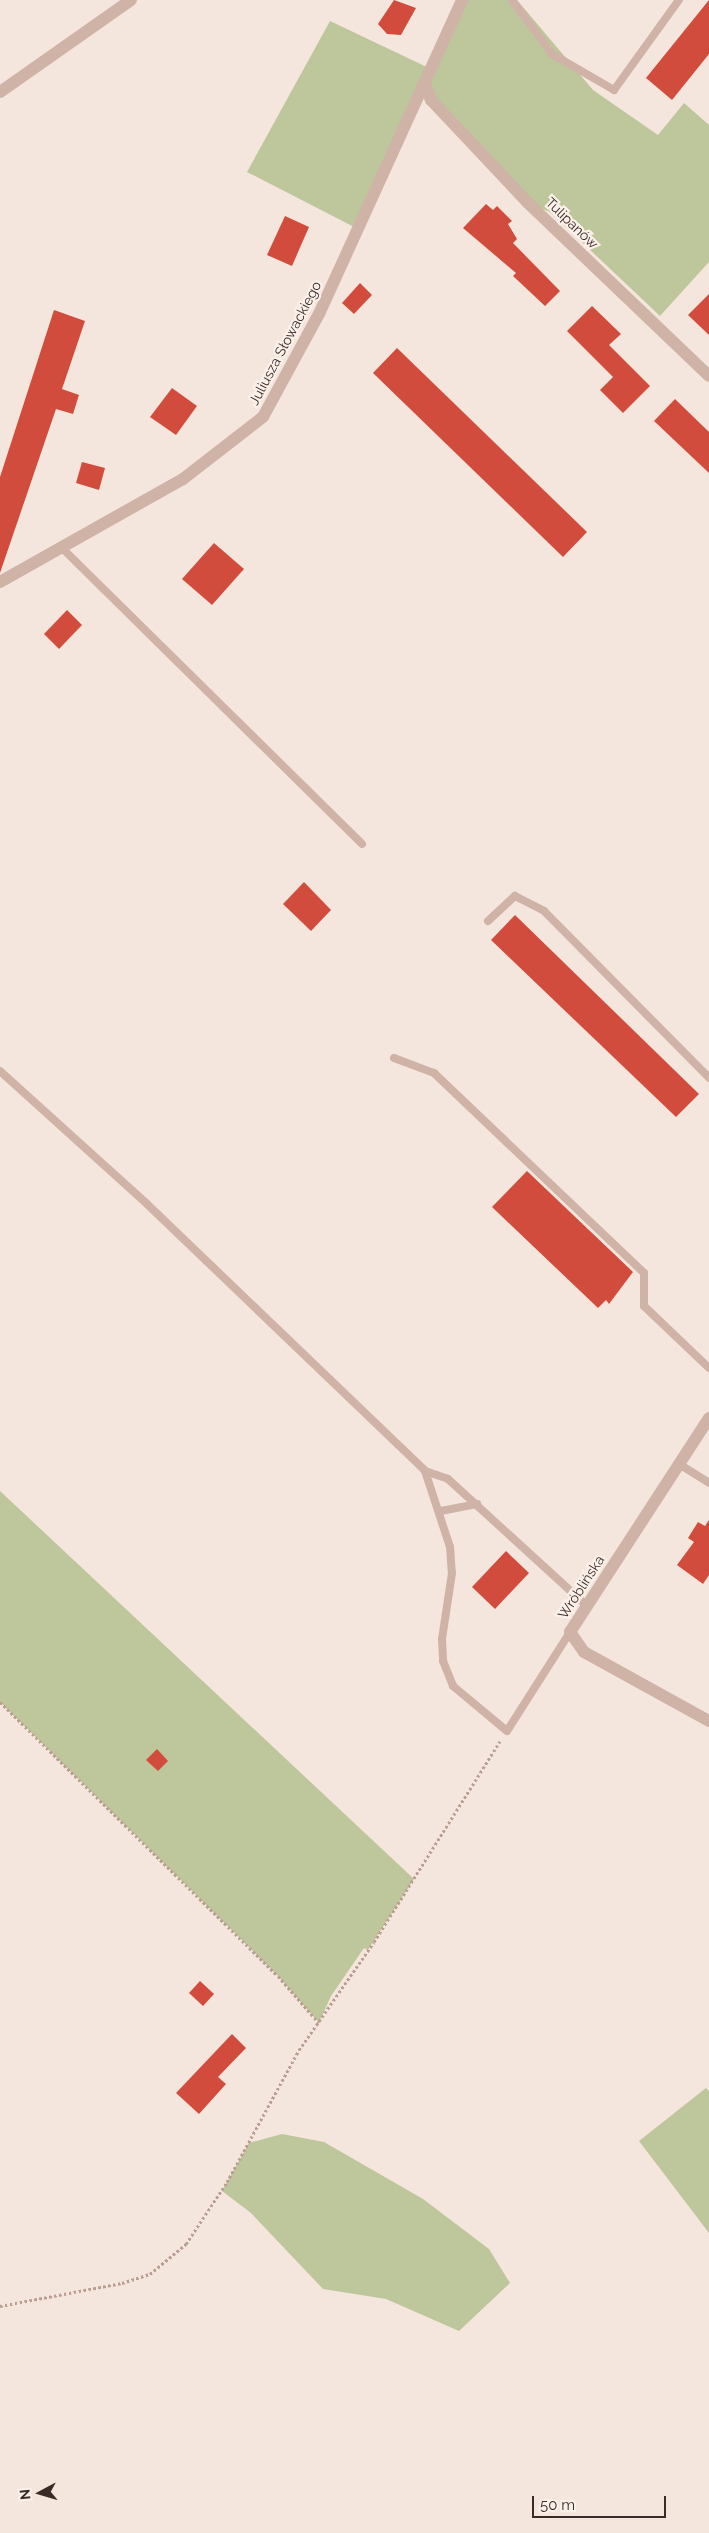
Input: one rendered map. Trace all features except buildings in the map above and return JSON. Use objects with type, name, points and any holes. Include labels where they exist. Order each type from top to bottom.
[{"type":"street","points":[[0,92],[130,0]]},
{"type":"street","name":"Juliusza Słowackiego","points":[[0,582],[63,549],[183,479],[263,417],[319,314],[462,0]]},
{"type":"street","name":"Tulipanów","points":[[425,83],[431,100],[528,203],[709,376]]},
{"type":"street","name":"Wróblińska","points":[[709,1418],[570,1632],[584,1652],[709,1721]]},
{"type":"lane","points":[[512,0],[552,54],[614,90],[679,0]]},
{"type":"lane","points":[[63,549],[362,844]]},
{"type":"lane","points":[[488,921],[515,896],[544,911],[709,1078]]},
{"type":"lane","points":[[394,1058],[434,1073],[644,1273],[644,1306],[709,1368]]},
{"type":"lane","points":[[0,1071],[147,1204],[425,1471],[441,1511],[452,1573],[443,1661],[453,1686],[507,1731],[570,1632]]},
{"type":"lane","points":[[680,1464],[709,1483]]},
{"type":"lane","points":[[425,1471],[448,1479],[477,1504],[557,1584],[587,1606]]},
{"type":"lane","points":[[441,1511],[477,1504]]},
{"type":"path","points":[[0,1702],[278,1976],[319,2023]]},
{"type":"path","points":[[0,2306],[122,2283],[166,2263],[207,2214],[319,2023],[507,1731]]},
{"type":"green space","points":[[460,0],[517,0],[593,90],[658,135],[684,103],[709,125],[709,262],[660,316],[550,212],[528,203],[427,91],[358,229],[247,172],[330,21],[431,69]]},
{"type":"green space","points":[[0,1491],[414,1879],[368,1950],[364,1948],[331,1996],[319,2023],[278,1976],[0,1702]]},
{"type":"green space","points":[[706,2088],[709,2091],[709,2233],[639,2141]]},
{"type":"green space","points":[[282,2134],[324,2142],[423,2199],[489,2249],[510,2283],[459,2331],[386,2299],[323,2289],[251,2213],[222,2191],[249,2143]]}]
